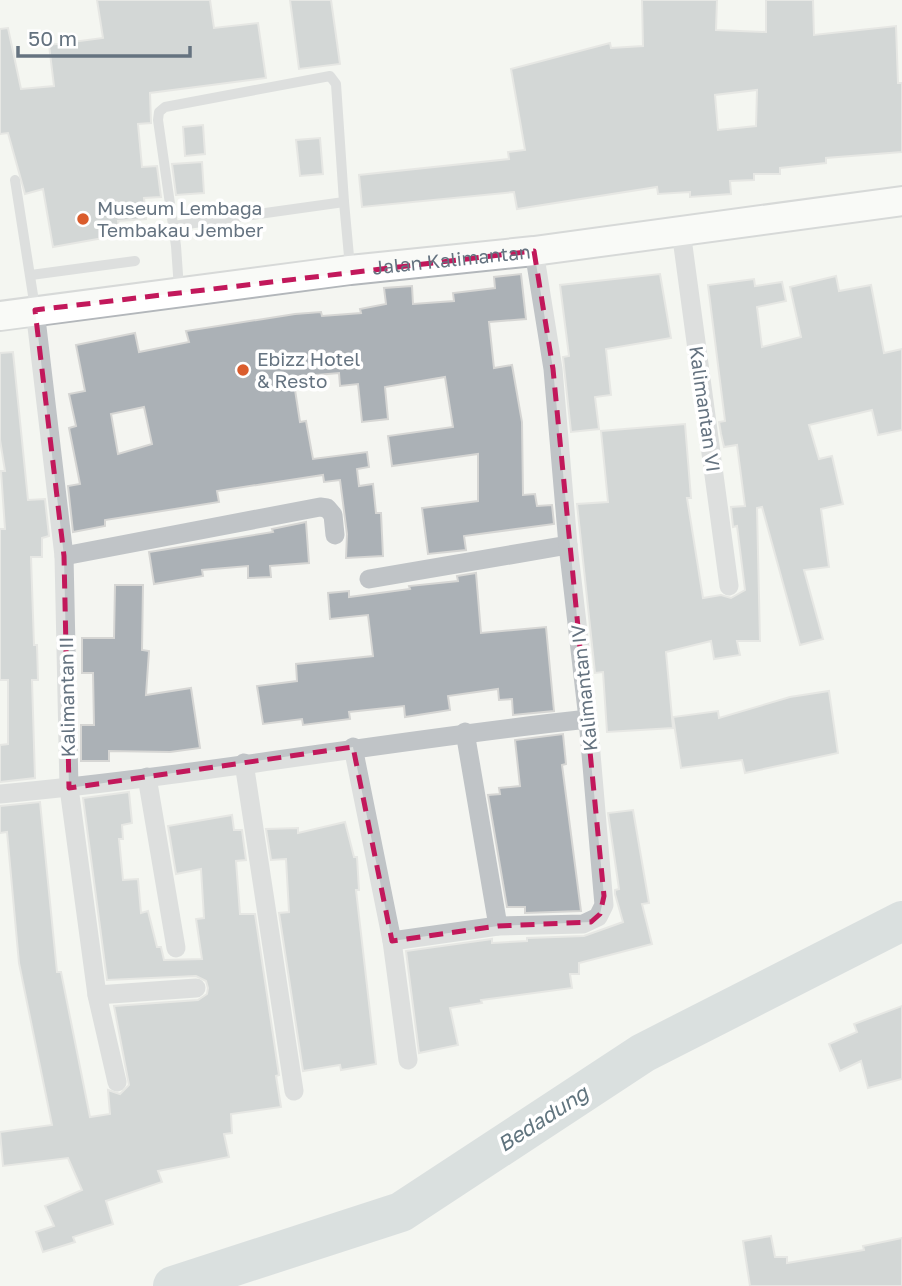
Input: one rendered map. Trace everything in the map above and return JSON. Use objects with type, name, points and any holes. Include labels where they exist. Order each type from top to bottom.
[{"type":"main road","name":"Jalan Kalimantan","points":[[0,316],[350,270],[534,251],[902,201]]},
{"type":"street","name":"Kalimantan VI","points":[[681,231],[729,586]]},
{"type":"street","name":"Kalimantan IV","points":[[391,941],[499,926],[583,924],[595,920],[602,910],[604,896],[588,719],[552,369],[534,251]]},
{"type":"street","name":"Kalimantan II","points":[[35,310],[64,556],[69,788],[97,995],[117,1082]]},
{"type":"street","points":[[64,556],[320,507],[331,512],[335,536]]},
{"type":"street","points":[[369,579],[568,545]]},
{"type":"street","points":[[0,794],[69,788],[353,747],[588,719]]},
{"type":"street","points":[[465,733],[499,926]]},
{"type":"street","points":[[353,747],[391,941],[408,1060]]},
{"type":"street","points":[[244,763],[294,1091]]},
{"type":"street","points":[[147,777],[176,948]]},
{"type":"street","points":[[97,995],[196,988]]},
{"type":"lane","points":[[179,293],[173,226],[158,120],[161,110],[168,106],[330,76],[336,83],[350,270]]},
{"type":"lane","points":[[15,180],[35,310]]},
{"type":"lane","points":[[173,226],[344,202]]},
{"type":"lane","points":[[31,275],[135,261]]},
{"type":"highlighted area","points":[[534,251],[553,369],[604,896],[600,914],[591,922],[498,926],[392,941],[353,747],[69,788],[64,556],[35,310]]},
{"type":"building","points":[[97,0],[210,0],[214,28],[258,23],[266,78],[150,93],[151,123],[138,124],[142,167],[157,166],[161,197],[144,198],[146,219],[118,221],[120,235],[53,247],[43,189],[25,194],[8,133],[0,134],[0,29],[8,28],[21,89],[54,86],[49,45],[103,38]]},
{"type":"building","points":[[290,0],[331,0],[340,64],[299,69]]},
{"type":"building","points":[[642,0],[717,0],[716,30],[766,32],[766,0],[813,0],[814,35],[896,26],[898,83],[902,83],[902,152],[826,158],[826,163],[780,168],[780,174],[754,174],[754,180],[730,181],[731,194],[690,197],[690,192],[658,194],[657,187],[517,209],[514,192],[362,207],[359,175],[509,159],[508,152],[525,150],[511,69],[610,43],[611,48],[643,46]],"holes":[[[757,90],[756,126],[718,130],[715,95]]]},
{"type":"building","points":[[203,125],[205,154],[185,156],[183,127]]},
{"type":"building","points":[[320,138],[323,174],[300,176],[296,140]]},
{"type":"building","points":[[202,162],[204,193],[176,195],[172,164]]},
{"type":"building","points":[[521,274],[526,319],[489,322],[494,368],[512,365],[522,422],[523,495],[535,494],[537,506],[552,505],[554,524],[464,536],[466,550],[428,554],[422,508],[478,501],[478,454],[392,466],[388,436],[453,427],[445,377],[385,387],[388,419],[362,422],[358,384],[340,386],[339,373],[293,377],[300,422],[306,421],[313,459],[367,452],[369,467],[357,469],[359,486],[373,484],[376,513],[381,513],[383,556],[346,558],[347,534],[340,480],[324,482],[323,475],[217,491],[219,502],[105,520],[105,526],[73,532],[68,486],[80,484],[69,428],[76,426],[69,394],[85,391],[76,345],[135,333],[139,352],[189,342],[186,331],[295,314],[321,312],[322,316],[361,313],[360,309],[386,304],[384,288],[412,286],[413,304],[454,301],[453,293],[495,288],[494,277]],"holes":[[[144,407],[152,444],[118,454],[111,414]]]},
{"type":"building","points":[[660,274],[671,338],[606,349],[611,395],[595,397],[599,429],[571,432],[563,357],[569,356],[560,285]]},
{"type":"building","points":[[836,276],[839,291],[871,285],[884,353],[902,349],[902,430],[878,435],[872,410],[809,425],[819,459],[832,456],[843,504],[821,509],[829,567],[804,570],[823,639],[800,645],[762,507],[757,508],[760,641],[737,641],[740,655],[714,659],[711,641],[666,652],[673,728],[607,732],[603,672],[595,673],[577,504],[608,502],[601,431],[685,424],[691,498],[687,498],[703,598],[721,595],[731,598],[745,590],[737,526],[733,527],[731,507],[745,506],[737,445],[724,447],[721,434],[719,422],[725,421],[708,285],[754,279],[755,286],[782,282],[786,301],[757,307],[762,347],[801,337],[790,287]]},
{"type":"building","points":[[13,352],[28,500],[45,499],[49,536],[42,538],[42,557],[31,557],[38,680],[32,680],[35,778],[0,782],[0,745],[8,744],[8,680],[0,680],[0,529],[5,529],[1,471],[5,471],[0,440],[0,353]]},
{"type":"building","points":[[306,522],[309,563],[270,566],[271,577],[248,578],[248,566],[202,570],[203,576],[154,584],[149,552],[273,532],[272,529]]},
{"type":"building","points":[[476,573],[481,633],[546,627],[554,711],[513,715],[512,699],[499,700],[498,689],[448,696],[450,710],[405,717],[404,706],[349,712],[350,719],[303,725],[302,719],[263,724],[257,686],[297,681],[296,664],[373,656],[368,615],[330,619],[328,593],[349,591],[349,597],[410,589],[409,586],[458,581],[457,576]]},
{"type":"building","points":[[115,585],[143,585],[142,650],[149,651],[146,695],[191,688],[200,748],[170,752],[109,751],[109,761],[81,761],[81,725],[94,725],[93,673],[82,673],[82,638],[114,638]]},
{"type":"building","points":[[829,691],[838,753],[745,773],[742,760],[681,768],[673,717],[718,711],[719,718],[790,697]]},
{"type":"building","points":[[563,734],[566,764],[562,765],[581,911],[525,913],[525,907],[507,907],[488,795],[500,794],[499,788],[520,786],[515,740]]},
{"type":"building","points":[[129,792],[132,823],[122,825],[123,839],[119,839],[123,880],[138,879],[141,913],[148,911],[157,947],[161,947],[164,960],[202,959],[196,919],[204,918],[201,869],[176,874],[168,826],[232,815],[234,830],[242,830],[246,860],[236,861],[240,914],[255,914],[279,1075],[276,1076],[281,1107],[231,1114],[232,1133],[224,1134],[229,1157],[158,1171],[162,1182],[106,1201],[113,1224],[73,1237],[75,1242],[43,1252],[36,1232],[54,1226],[45,1206],[82,1190],[68,1158],[3,1166],[0,1132],[52,1125],[19,963],[7,832],[0,833],[0,806],[40,802],[57,972],[61,972],[90,1117],[110,1114],[108,1090],[120,1094],[129,1085],[114,1006],[198,1000],[207,994],[208,988],[206,981],[196,976],[107,980],[83,798]]},
{"type":"building","points":[[633,810],[649,903],[642,904],[652,944],[579,963],[579,974],[570,974],[572,988],[481,1000],[482,1003],[450,1008],[458,1045],[419,1053],[406,951],[492,939],[492,943],[527,941],[527,938],[584,936],[623,922],[615,894],[615,890],[619,889],[608,813]]},
{"type":"building","points":[[345,822],[354,857],[357,857],[359,890],[356,890],[376,1064],[341,1070],[340,1065],[303,1071],[279,913],[289,912],[286,859],[271,860],[266,829],[298,828],[298,833]]},
{"type":"building","points":[[902,1006],[902,1079],[868,1088],[861,1061],[840,1071],[829,1044],[857,1032],[854,1024]]},
{"type":"building","points":[[771,1236],[775,1257],[787,1257],[787,1263],[864,1250],[863,1246],[902,1238],[902,1286],[750,1286],[743,1241]]},
{"type":"waterway","name":"Bedadung","points":[[173,1286],[401,1212],[643,1053],[902,921]]},
{"type":"place","name":"Museum Lembaga Tembakau Jember","points":[[83,219]]},
{"type":"place","name":"Ebizz Hotel & Resto","points":[[243,370]]}]
